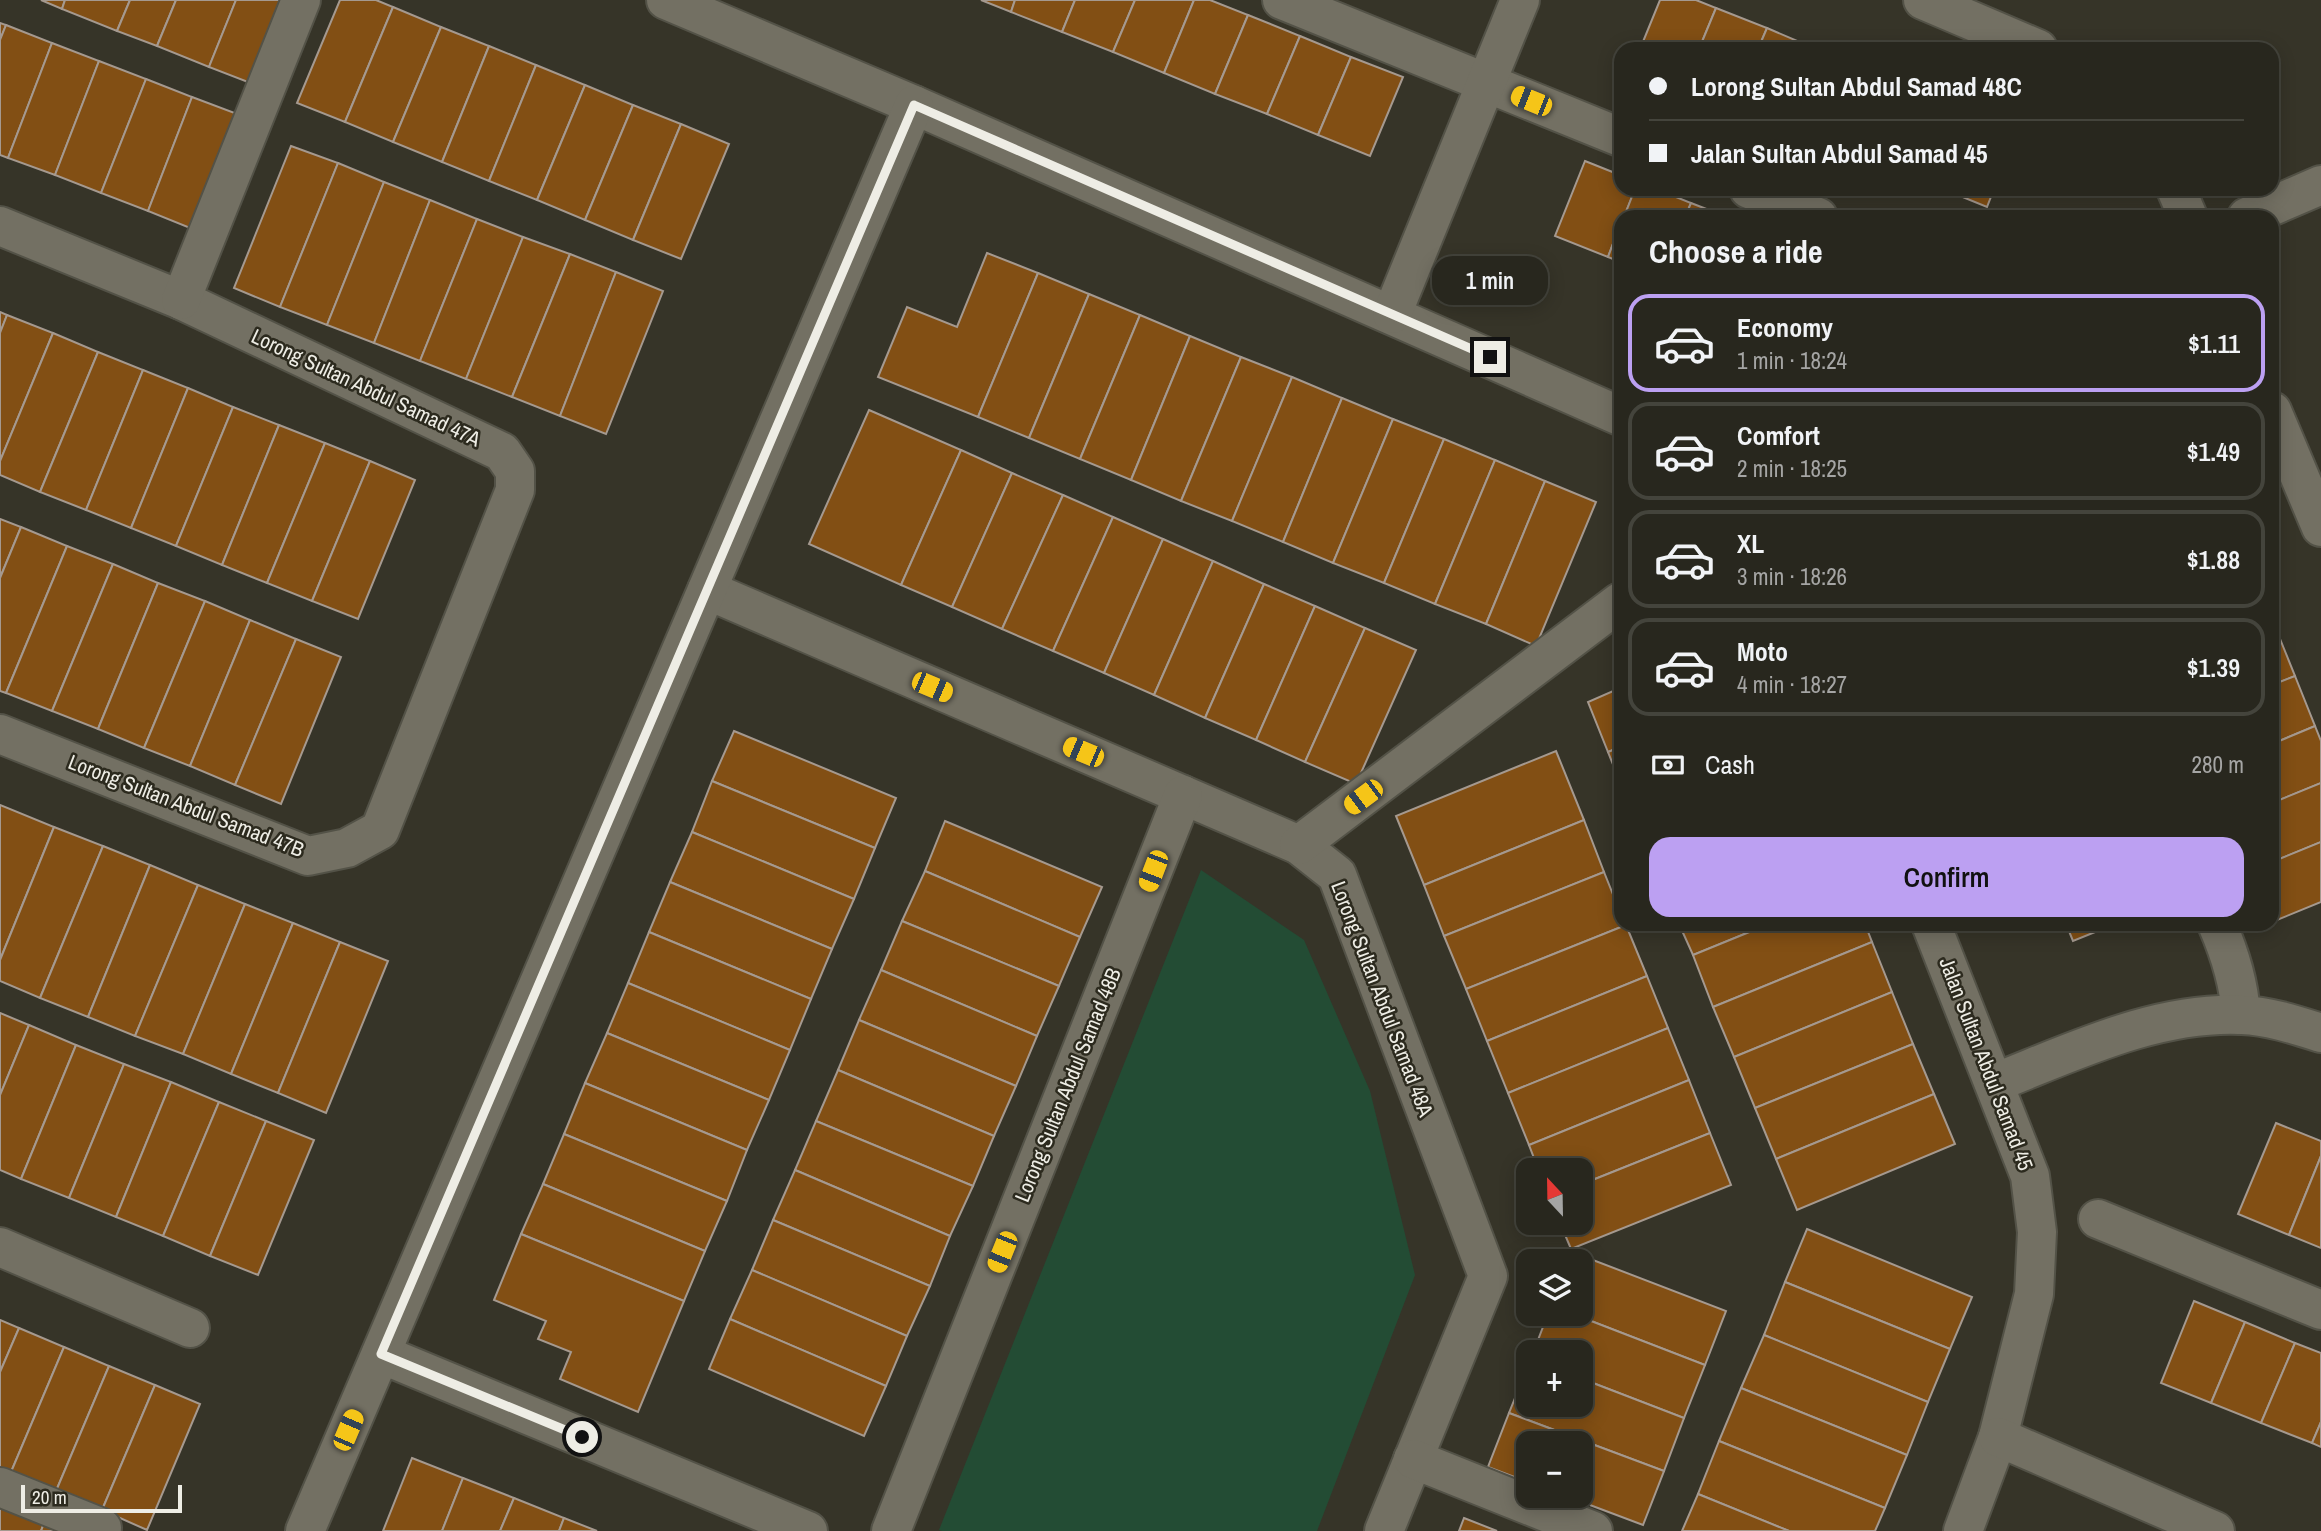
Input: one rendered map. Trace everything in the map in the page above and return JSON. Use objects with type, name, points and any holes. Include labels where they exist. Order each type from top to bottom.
[{"type":"street","points":[[181,300],[301,0]]},
{"type":"street","points":[[666,0],[747,16],[914,105],[1614,413]]},
{"type":"street","points":[[1282,0],[1614,135]]},
{"type":"street","points":[[1392,314],[1520,0]]},
{"type":"street","points":[[1923,0],[2022,42]]},
{"type":"street","points":[[305,1531],[914,105]]},
{"type":"street","points":[[2264,210],[2321,185]]},
{"type":"street","points":[[1766,196],[1801,210]]},
{"type":"street","name":"Lorong Sultan Abdul Samad 47A","points":[[0,226],[181,300],[502,452],[515,471],[515,490],[440,684]]},
{"type":"street","points":[[2279,428],[2321,527]]},
{"type":"street","name":"Lorong Sultan Abdul Samad 48A","points":[[707,590],[1299,845],[1338,875],[1488,1276],[1384,1531]]},
{"type":"street","points":[[1299,845],[1614,607]]},
{"type":"street","name":"Lorong Sultan Abdul Samad 47B","points":[[0,734],[308,856],[347,848],[380,830],[440,684]]},
{"type":"street","name":"Lorong Sultan Abdul Samad 48B","points":[[891,1531],[1183,795]]},
{"type":"street","name":"Jalan Sultan Abdul Samad 45","points":[[1934,931],[2031,1176],[2037,1232],[2034,1294],[1998,1437],[1963,1531]]},
{"type":"street","points":[[2220,931],[2231,958],[2241,1014]]},
{"type":"street","points":[[1994,1083],[2100,1041],[2144,1027],[2184,1019],[2241,1014],[2289,1023],[2321,1033]]},
{"type":"street","points":[[2098,1219],[2321,1310]]},
{"type":"street","points":[[0,1247],[190,1328]]},
{"type":"street","points":[[381,1354],[808,1531]]},
{"type":"street","points":[[1998,1437],[2215,1531]]},
{"type":"street","points":[[1413,1459],[1593,1531]]},
{"type":"street","points":[[0,1487],[102,1528]]},
{"type":"green space","points":[[1201,870],[1304,940],[1370,1091],[1415,1275],[1317,1531],[939,1530]]},
{"type":"building","points":[[41,0],[65,0],[62,9]]},
{"type":"building","points":[[65,0],[130,0],[117,31],[62,9]]},
{"type":"building","points":[[130,0],[176,0],[157,46],[117,31]]},
{"type":"building","points":[[176,0],[236,0],[209,67],[157,46]]},
{"type":"building","points":[[236,0],[287,0],[253,84],[209,67]]},
{"type":"building","points":[[340,0],[376,0],[393,7],[345,122],[297,103]]},
{"type":"building","points":[[981,0],[1015,0],[1011,12]]},
{"type":"building","points":[[1015,0],[1075,0],[1062,32],[1011,12]]},
{"type":"building","points":[[1075,0],[1135,0],[1113,52],[1062,32]]},
{"type":"building","points":[[1135,0],[1194,0],[1164,73],[1113,52]]},
{"type":"building","points":[[1194,0],[1210,0],[1248,15],[1215,94],[1164,73]]},
{"type":"building","points":[[1660,0],[1696,0],[1716,8],[1702,42],[1643,42]]},
{"type":"building","points":[[393,7],[441,27],[393,142],[345,122]]},
{"type":"building","points":[[1716,8],[1767,28],[1761,42],[1702,42]]},
{"type":"building","points":[[1248,15],[1300,36],[1267,114],[1215,94]]},
{"type":"building","points":[[0,23],[6,25],[0,40]]},
{"type":"building","points":[[6,25],[52,43],[8,158],[0,155],[0,40]]},
{"type":"building","points":[[441,27],[489,46],[442,162],[393,142]]},
{"type":"building","points":[[1767,28],[1800,42],[1761,42]]},
{"type":"building","points":[[1300,36],[1351,57],[1318,135],[1267,114]]},
{"type":"building","points":[[52,43],[99,61],[55,175],[8,158]]},
{"type":"building","points":[[489,46],[536,65],[489,181],[442,162]]},
{"type":"building","points":[[1351,57],[1403,77],[1370,156],[1318,135]]},
{"type":"building","points":[[99,61],[146,79],[101,193],[55,175]]},
{"type":"building","points":[[536,65],[585,85],[537,200],[489,181]]},
{"type":"building","points":[[146,79],[192,97],[148,211],[101,193]]},
{"type":"building","points":[[585,85],[633,105],[585,220],[537,200]]},
{"type":"building","points":[[192,97],[240,115],[195,230],[148,211]]},
{"type":"building","points":[[633,105],[681,124],[633,240],[585,220]]},
{"type":"building","points":[[681,124],[729,144],[681,259],[633,240]]},
{"type":"building","points":[[291,146],[338,163],[280,307],[234,288]]},
{"type":"building","points":[[1585,161],[1614,173],[1614,196],[1632,196],[1627,210],[1614,210],[1614,241],[1608,257],[1555,236]]},
{"type":"building","points":[[338,163],[384,182],[327,325],[280,307]]},
{"type":"building","points":[[384,182],[430,200],[374,343],[327,325]]},
{"type":"building","points":[[1632,196],[1674,196],[1691,203],[1688,210],[1627,210]]},
{"type":"building","points":[[1960,196],[1991,196],[1987,207]]},
{"type":"building","points":[[430,200],[477,219],[420,361],[374,343]]},
{"type":"building","points":[[1691,203],[1709,210],[1688,210]]},
{"type":"building","points":[[477,219],[523,237],[466,379],[420,361]]},
{"type":"building","points":[[523,237],[570,254],[512,397],[466,379]]},
{"type":"building","points":[[1614,241],[1614,260],[1608,257]]},
{"type":"building","points":[[987,253],[1038,273],[978,417],[878,377],[907,307],[957,327]]},
{"type":"building","points":[[570,254],[616,272],[560,416],[512,397]]},
{"type":"building","points":[[616,272],[663,291],[606,434],[560,416]]},
{"type":"building","points":[[1038,273],[1089,294],[1029,438],[978,417]]},
{"type":"building","points":[[1089,294],[1140,315],[1080,459],[1029,438]]},
{"type":"building","points":[[0,312],[7,315],[0,333]]},
{"type":"building","points":[[7,315],[53,333],[0,461],[0,333]]},
{"type":"building","points":[[1140,315],[1190,336],[1131,480],[1080,459]]},
{"type":"building","points":[[53,333],[98,352],[40,492],[0,475],[0,461]]},
{"type":"building","points":[[1190,336],[1241,357],[1181,501],[1131,480]]},
{"type":"building","points":[[98,352],[143,370],[86,510],[40,492]]},
{"type":"building","points":[[1241,357],[1292,377],[1232,521],[1181,501]]},
{"type":"building","points":[[143,370],[188,388],[131,528],[86,510]]},
{"type":"building","points":[[1292,377],[1342,398],[1283,542],[1232,521]]},
{"type":"building","points":[[188,388],[233,407],[176,546],[131,528]]},
{"type":"building","points":[[1342,398],[1393,419],[1333,563],[1283,542]]},
{"type":"building","points":[[233,407],[279,425],[222,565],[176,546]]},
{"type":"building","points":[[869,410],[961,450],[901,585],[809,544]]},
{"type":"building","points":[[1393,419],[1444,439],[1384,583],[1333,563]]},
{"type":"building","points":[[279,425],[325,443],[267,583],[222,565]]},
{"type":"building","points":[[1444,439],[1495,460],[1435,604],[1384,583]]},
{"type":"building","points":[[325,443],[370,461],[312,601],[267,583]]},
{"type":"building","points":[[961,450],[1012,473],[952,607],[901,585]]},
{"type":"building","points":[[1495,460],[1545,481],[1486,624],[1435,604]]},
{"type":"building","points":[[370,461],[415,480],[358,619],[312,601]]},
{"type":"building","points":[[1012,473],[1063,495],[1002,629],[952,607]]},
{"type":"building","points":[[1545,481],[1596,502],[1536,646],[1486,624]]},
{"type":"building","points":[[1063,495],[1113,517],[1053,651],[1002,629]]},
{"type":"building","points":[[1113,517],[1163,539],[1104,673],[1053,651]]},
{"type":"building","points":[[0,519],[21,527],[0,578]]},
{"type":"building","points":[[21,527],[67,546],[6,693],[0,691],[0,578]]},
{"type":"building","points":[[1163,539],[1213,561],[1154,695],[1104,673]]},
{"type":"building","points":[[67,546],[113,564],[52,711],[6,693]]},
{"type":"building","points":[[1213,561],[1264,584],[1205,718],[1154,695]]},
{"type":"building","points":[[113,564],[158,583],[98,729],[52,711]]},
{"type":"building","points":[[158,583],[205,601],[144,748],[98,729]]},
{"type":"building","points":[[1264,584],[1315,606],[1256,740],[1205,718]]},
{"type":"building","points":[[205,601],[250,620],[190,766],[144,748]]},
{"type":"building","points":[[1315,606],[1365,628],[1305,762],[1256,740]]},
{"type":"building","points":[[250,620],[296,639],[235,785],[190,766]]},
{"type":"building","points":[[1365,628],[1416,650],[1356,784],[1305,762]]},
{"type":"building","points":[[2279,636],[2295,676],[2279,682]]},
{"type":"building","points":[[296,639],[341,657],[281,804],[235,785]]},
{"type":"building","points":[[2295,676],[2315,726],[2279,741],[2279,682]]},
{"type":"building","points":[[1614,691],[1614,750],[1608,752],[1588,702]]},
{"type":"building","points":[[2315,726],[2321,741],[2321,783],[2279,800],[2279,741]]},
{"type":"building","points":[[734,731],[896,798],[875,848],[712,781]]},
{"type":"building","points":[[1614,750],[1614,767],[1608,752]]},
{"type":"building","points":[[1556,751],[1584,820],[1424,885],[1396,816]]},
{"type":"building","points":[[712,781],[875,848],[854,899],[692,832]]},
{"type":"building","points":[[2321,783],[2321,842],[2279,859],[2279,800]]},
{"type":"building","points":[[0,805],[54,827],[0,960]]},
{"type":"building","points":[[1584,820],[1604,872],[1444,936],[1424,885]]},
{"type":"building","points":[[945,821],[1102,887],[1080,937],[925,871]]},
{"type":"building","points":[[54,827],[103,846],[40,998],[0,981],[0,960]]},
{"type":"building","points":[[692,832],[854,899],[832,949],[670,882]]},
{"type":"building","points":[[2321,842],[2321,902],[2279,919],[2279,859]]},
{"type":"building","points":[[103,846],[150,865],[88,1017],[40,998]]},
{"type":"building","points":[[150,865],[198,885],[135,1036],[88,1017]]},
{"type":"building","points":[[925,871],[1080,937],[1059,986],[902,921]]},
{"type":"building","points":[[1604,872],[1614,897],[1614,930],[1466,989],[1444,936]]},
{"type":"building","points":[[670,882],[832,949],[811,999],[649,932]]},
{"type":"building","points":[[198,885],[245,904],[183,1054],[135,1036]]},
{"type":"building","points":[[245,904],[293,923],[231,1074],[183,1054]]},
{"type":"building","points":[[902,921],[1059,986],[1037,1036],[881,970]]},
{"type":"building","points":[[293,923],[340,942],[278,1093],[231,1074]]},
{"type":"building","points":[[1614,930],[1628,931],[1647,976],[1487,1041],[1466,989]]},
{"type":"building","points":[[1682,931],[1752,931],[1693,955]]},
{"type":"building","points":[[1752,931],[1868,931],[1872,942],[1713,1007],[1693,955]]},
{"type":"building","points":[[2069,931],[2098,931],[2073,941]]},
{"type":"building","points":[[649,932],[811,999],[790,1050],[628,983]]},
{"type":"building","points":[[340,942],[388,961],[326,1113],[278,1093]]},
{"type":"building","points":[[1872,942],[1892,992],[1734,1057],[1713,1007]]},
{"type":"building","points":[[881,970],[1037,1036],[1016,1086],[859,1020]]},
{"type":"building","points":[[1647,976],[1668,1028],[1508,1093],[1487,1041]]},
{"type":"building","points":[[628,983],[790,1050],[769,1100],[607,1033]]},
{"type":"building","points":[[1892,992],[1913,1044],[1755,1108],[1734,1057]]},
{"type":"building","points":[[0,1013],[29,1025],[0,1095]]},
{"type":"building","points":[[859,1020],[1016,1086],[994,1136],[838,1070]]},
{"type":"building","points":[[29,1025],[76,1045],[21,1179],[0,1170],[0,1095]]},
{"type":"building","points":[[1668,1028],[1689,1080],[1529,1145],[1508,1093]]},
{"type":"building","points":[[607,1033],[769,1100],[747,1150],[585,1083]]},
{"type":"building","points":[[1913,1044],[1934,1094],[1776,1159],[1755,1108]]},
{"type":"building","points":[[76,1045],[124,1064],[69,1198],[21,1179]]},
{"type":"building","points":[[124,1064],[171,1082],[116,1217],[69,1198]]},
{"type":"building","points":[[838,1070],[994,1136],[973,1186],[816,1121]]},
{"type":"building","points":[[1689,1080],[1710,1133],[1593,1180],[1593,1158],[1534,1158],[1529,1145]]},
{"type":"building","points":[[171,1082],[219,1102],[163,1236],[116,1217]]},
{"type":"building","points":[[585,1083],[747,1150],[727,1201],[564,1134]]},
{"type":"building","points":[[1934,1094],[1955,1144],[1797,1210],[1776,1159]]},
{"type":"building","points":[[219,1102],[266,1121],[210,1256],[163,1236]]},
{"type":"building","points":[[266,1121],[314,1140],[258,1275],[210,1256]]},
{"type":"building","points":[[816,1121],[973,1186],[950,1236],[795,1170]]},
{"type":"building","points":[[2276,1123],[2321,1141],[2321,1156],[2289,1235],[2238,1214]]},
{"type":"building","points":[[1710,1133],[1731,1185],[1571,1249],[1566,1236],[1593,1235],[1593,1180]]},
{"type":"building","points":[[564,1134],[727,1201],[705,1251],[543,1184]]},
{"type":"building","points":[[2321,1156],[2321,1248],[2289,1235]]},
{"type":"building","points":[[795,1170],[950,1236],[930,1286],[773,1220]]},
{"type":"building","points":[[543,1184],[705,1251],[684,1301],[521,1234]]},
{"type":"building","points":[[773,1220],[930,1286],[907,1336],[752,1270]]},
{"type":"building","points":[[1807,1229],[1972,1297],[1950,1349],[1785,1282]]},
{"type":"building","points":[[521,1234],[684,1301],[638,1412],[560,1379],[571,1352],[538,1339],[546,1321],[494,1300]]},
{"type":"building","points":[[1593,1260],[1726,1311],[1705,1365],[1593,1322]]},
{"type":"building","points":[[752,1270],[907,1336],[886,1386],[730,1319]]},
{"type":"building","points":[[1785,1282],[1950,1349],[1928,1402],[1764,1335]]},
{"type":"building","points":[[2194,1301],[2245,1322],[2211,1403],[2161,1383]]},
{"type":"building","points":[[730,1319],[886,1386],[864,1436],[709,1369]]},
{"type":"building","points":[[0,1320],[19,1328],[0,1372]]},
{"type":"building","points":[[1593,1322],[1705,1365],[1684,1418],[1593,1383],[1593,1340],[1538,1340],[1543,1326],[1593,1326]]},
{"type":"building","points":[[2245,1322],[2295,1343],[2261,1423],[2211,1403]]},
{"type":"building","points":[[19,1328],[64,1347],[11,1472],[0,1468],[0,1372]]},
{"type":"building","points":[[1764,1335],[1928,1402],[1907,1455],[1741,1388]]},
{"type":"building","points":[[2295,1343],[2321,1353],[2321,1422],[2312,1443],[2261,1423]]},
{"type":"building","points":[[64,1347],[109,1366],[56,1491],[11,1472]]},
{"type":"building","points":[[109,1366],[155,1385],[102,1510],[56,1491]]},
{"type":"building","points":[[1593,1383],[1684,1418],[1664,1471],[1593,1444],[1593,1431],[1557,1431],[1520,1417],[1593,1417]]},
{"type":"building","points":[[155,1385],[200,1404],[147,1530],[102,1510]]},
{"type":"building","points":[[1741,1388],[1907,1455],[1885,1508],[1719,1441]]},
{"type":"building","points":[[1516,1396],[1516,1416],[1509,1413]]},
{"type":"building","points":[[1509,1413],[1557,1431],[1516,1431],[1516,1478],[1488,1467]]},
{"type":"building","points":[[2321,1422],[2321,1447],[2312,1443]]},
{"type":"building","points":[[1719,1441],[1885,1508],[1875,1531],[1789,1531],[1698,1494]]},
{"type":"building","points":[[1593,1444],[1664,1471],[1643,1525],[1593,1506]]},
{"type":"building","points":[[412,1458],[463,1478],[442,1531],[383,1531]]},
{"type":"building","points":[[463,1478],[514,1498],[500,1531],[442,1531]]},
{"type":"building","points":[[1698,1494],[1789,1531],[1682,1531]]},
{"type":"building","points":[[514,1498],[564,1518],[559,1531],[500,1531]]},
{"type":"building","points":[[0,1505],[44,1523],[41,1531],[0,1531]]},
{"type":"building","points":[[564,1518],[597,1531],[559,1531]]},
{"type":"building","points":[[1464,1518],[1497,1531],[1459,1531]]},
{"type":"building","points":[[44,1523],[63,1531],[41,1531]]},
{"type":"route","points":[[582,1437],[381,1354],[914,105],[1490,357]]}]
